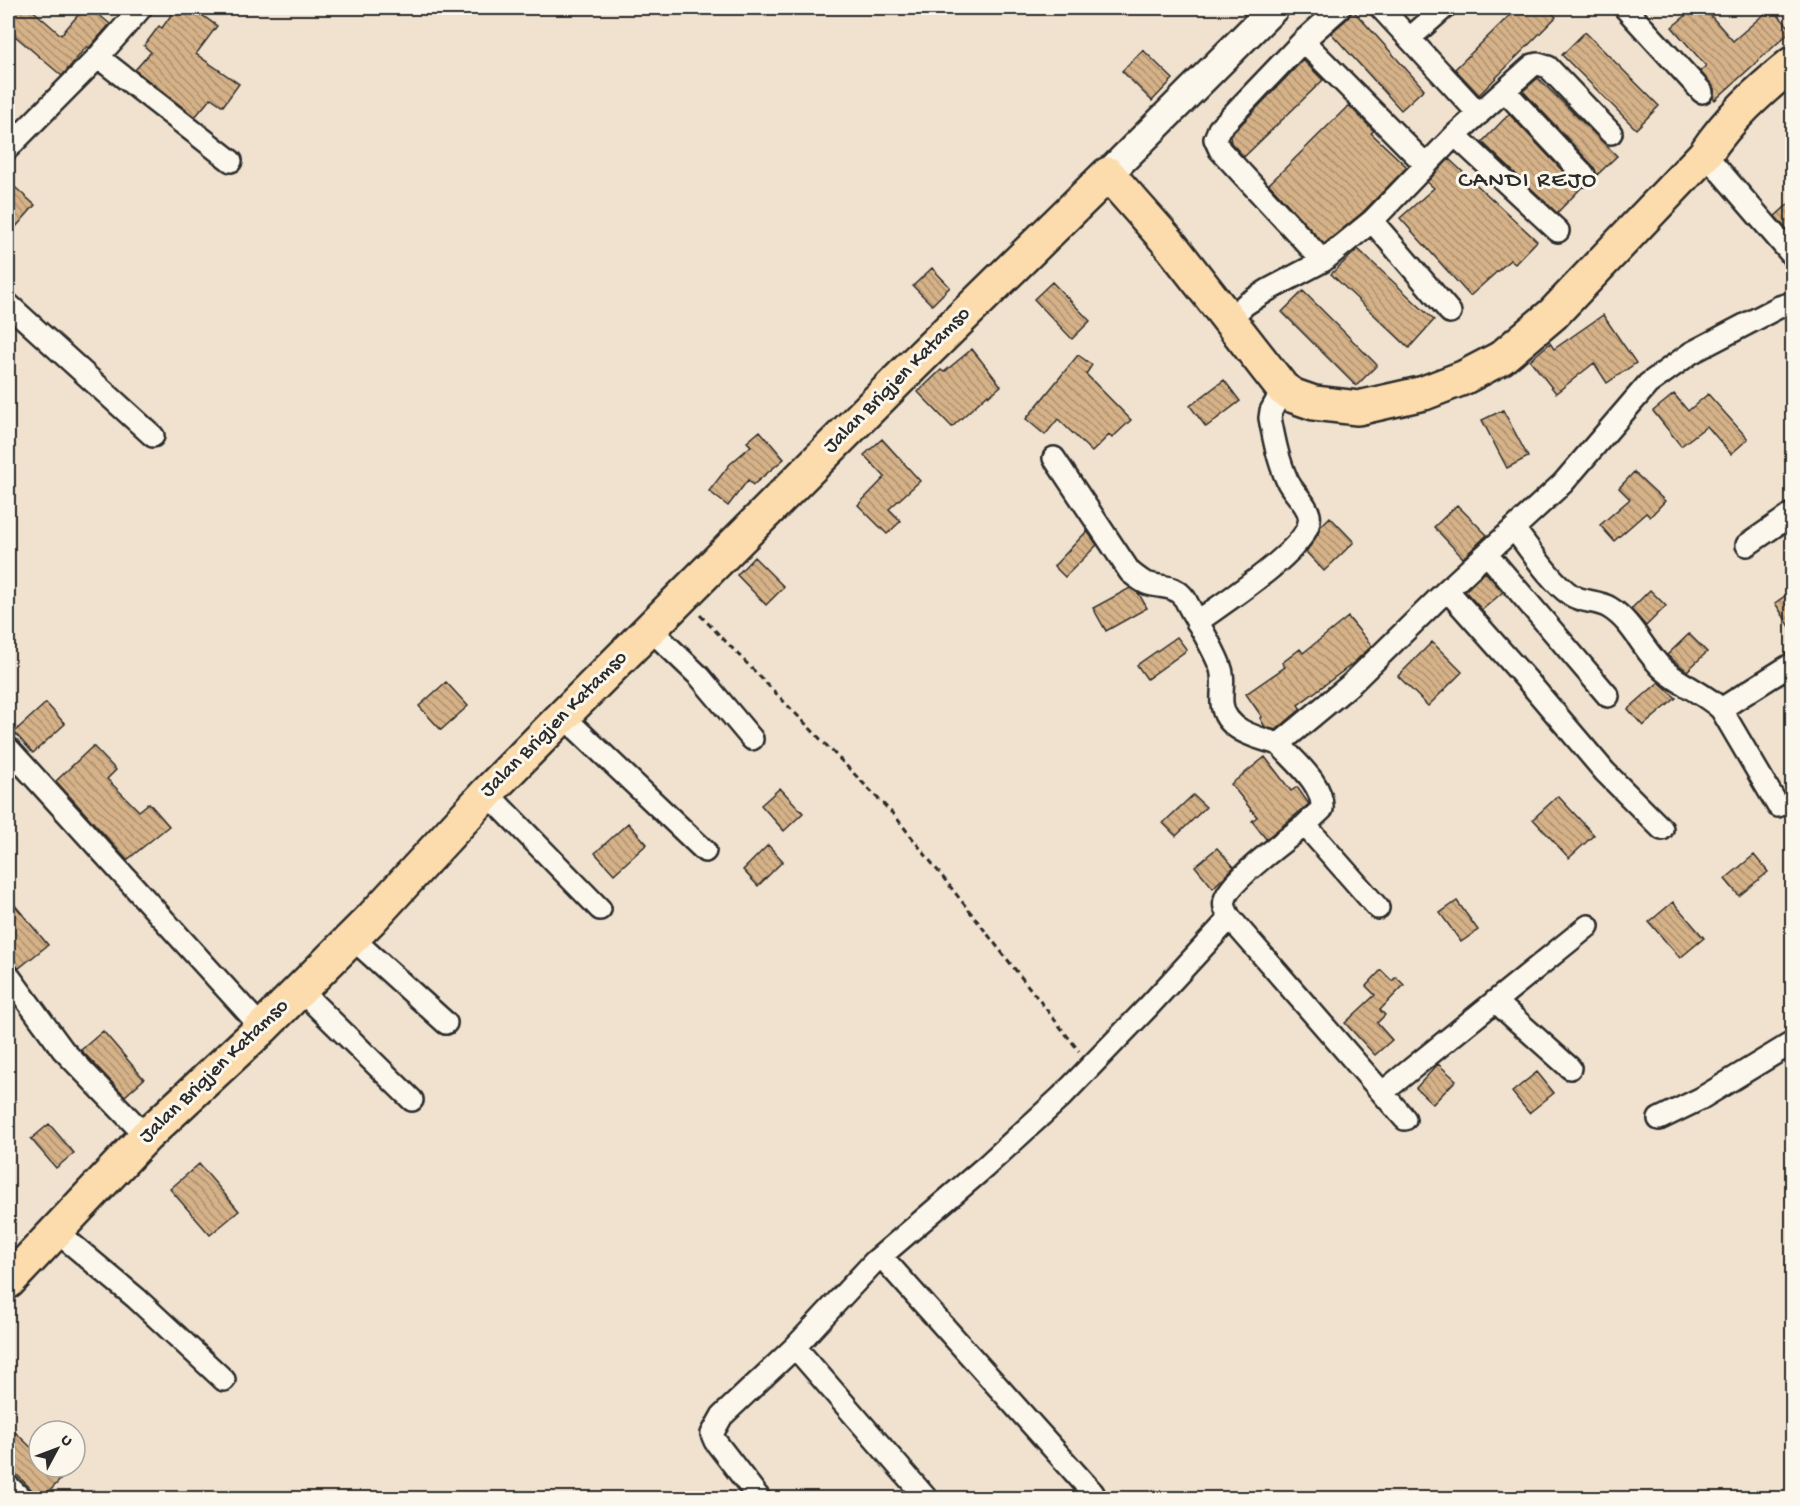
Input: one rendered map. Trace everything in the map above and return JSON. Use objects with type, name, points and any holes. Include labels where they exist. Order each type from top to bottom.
[{"type":"main road","points":[[1108,174],[1169,243],[1283,389],[1294,396],[1314,403],[1358,408],[1424,393],[1463,378],[1501,358],[1553,314],[1705,154],[1740,109],[1792,64]]},
{"type":"main road","name":"Jalan Brigjen Katamso","points":[[8,1282],[146,1137],[262,1028],[352,938],[487,793],[682,596],[1108,174]]},
{"type":"street","points":[[8,148],[98,57],[141,8]]},
{"type":"street","points":[[1108,174],[1274,8]]},
{"type":"street","points":[[1323,261],[1220,150],[1215,139],[1217,131],[1303,41],[1340,8]]},
{"type":"street","points":[[1381,8],[1479,114]]},
{"type":"street","points":[[1410,38],[1444,8]]},
{"type":"street","points":[[1625,8],[1702,92]]},
{"type":"street","points":[[1303,41],[1426,165]]},
{"type":"street","points":[[98,57],[231,161]]},
{"type":"street","points":[[1229,319],[1246,304],[1268,290],[1323,261],[1372,221],[1455,135],[1528,68],[1538,64],[1543,65],[1611,133]]},
{"type":"street","points":[[1505,91],[1584,175]]},
{"type":"street","points":[[1455,135],[1558,231]]},
{"type":"street","points":[[1705,154],[1792,255]]},
{"type":"street","points":[[1372,221],[1450,312]]},
{"type":"street","points":[[8,303],[153,436]]},
{"type":"street","points":[[1279,744],[1350,685],[1447,590],[1563,483],[1648,384],[1691,353],[1779,307],[1792,303]]},
{"type":"street","points":[[1197,622],[1288,554],[1304,536],[1309,526],[1309,514],[1288,482],[1280,462],[1270,418],[1271,411],[1283,389]]},
{"type":"street","points":[[1054,458],[1130,572],[1144,583],[1171,587],[1179,591],[1220,667],[1223,680],[1224,714],[1242,731],[1255,738],[1279,744],[1313,783],[1322,800],[1322,809],[1244,875],[1228,892],[1224,907],[1230,918],[1405,1119]]},
{"type":"street","points":[[1747,545],[1792,513]]},
{"type":"street","points":[[1514,529],[1554,579],[1570,595],[1610,608],[1620,616],[1664,669],[1708,697],[1721,709],[1778,806]]},
{"type":"street","points":[[1487,554],[1608,696]]},
{"type":"street","points":[[1447,590],[1605,772],[1662,829]]},
{"type":"street","points":[[650,629],[700,677],[752,739]]},
{"type":"street","points":[[1721,709],[1792,664]]},
{"type":"street","points":[[563,716],[705,851]]},
{"type":"street","points":[[8,748],[262,1028]]},
{"type":"street","points":[[487,793],[600,909]]},
{"type":"street","points":[[1305,825],[1378,908]]},
{"type":"street","points":[[759,1498],[722,1451],[712,1434],[722,1416],[795,1347],[881,1256],[985,1167],[1061,1097],[1230,918]]},
{"type":"street","points":[[1383,1092],[1588,926]]},
{"type":"street","points":[[352,938],[446,1023]]},
{"type":"street","points":[[8,975],[63,1050],[146,1137]]},
{"type":"street","points":[[300,990],[412,1100]]},
{"type":"street","points":[[1495,1001],[1570,1068]]},
{"type":"street","points":[[1659,1119],[1700,1099],[1792,1043]]},
{"type":"street","points":[[56,1231],[136,1298],[224,1380]]},
{"type":"street","points":[[881,1256],[1094,1493]]},
{"type":"street","points":[[795,1347],[926,1498]]},
{"type":"street","points":[[8,1486],[21,1498]]},
{"type":"path","points":[[682,596],[895,816],[1091,1066]]},
{"type":"building","points":[[8,8],[30,8],[61,35],[84,8],[91,8],[110,24],[89,48],[87,46],[62,76],[8,30]]},
{"type":"building","points":[[176,8],[192,8],[217,26],[196,54],[239,84],[223,106],[211,98],[195,117],[135,70],[151,52],[144,46],[159,26],[162,28]]},
{"type":"building","points":[[1517,8],[1547,8],[1556,17],[1479,95],[1455,69]]},
{"type":"building","points":[[1695,8],[1704,8],[1733,41],[1771,8],[1792,30],[1715,100],[1713,98],[1714,89],[1700,71],[1706,66],[1672,27]]},
{"type":"building","points":[[1352,9],[1424,89],[1401,110],[1331,33],[1348,18]]},
{"type":"building","points":[[1585,32],[1659,106],[1636,129],[1562,55]]},
{"type":"building","points":[[1143,50],[1173,79],[1152,101],[1122,71]]},
{"type":"building","points":[[1303,60],[1323,80],[1244,157],[1231,143],[1230,136]]},
{"type":"building","points":[[1538,78],[1617,156],[1597,175],[1593,166],[1523,91]]},
{"type":"building","points":[[1349,105],[1374,131],[1371,133],[1407,167],[1363,212],[1324,244],[1269,184]]},
{"type":"building","points":[[1509,114],[1575,184],[1582,187],[1557,213],[1482,142]]},
{"type":"building","points":[[1449,159],[1537,241],[1515,264],[1510,260],[1470,296],[1400,218],[1434,188],[1427,182]]},
{"type":"building","points":[[8,181],[35,205],[8,236]]},
{"type":"building","points":[[1792,201],[1792,236],[1775,216]]},
{"type":"building","points":[[1358,249],[1434,320],[1409,348],[1331,274]]},
{"type":"building","points":[[932,268],[950,287],[932,305],[913,286]]},
{"type":"building","points":[[1052,282],[1090,321],[1072,339],[1034,299]]},
{"type":"building","points":[[1303,291],[1377,365],[1356,386],[1282,312]]},
{"type":"building","points":[[1603,315],[1636,363],[1607,383],[1594,363],[1556,393],[1530,360],[1550,343],[1554,349]]},
{"type":"building","points":[[972,349],[1001,386],[989,396],[988,394],[952,427],[918,392],[941,370],[944,372]]},
{"type":"building","points":[[1078,355],[1092,365],[1086,374],[1131,420],[1112,438],[1109,435],[1092,452],[1058,419],[1045,435],[1026,419]]},
{"type":"building","points":[[1224,380],[1240,401],[1206,427],[1190,406]]},
{"type":"building","points":[[1674,394],[1688,411],[1708,394],[1748,439],[1731,454],[1707,426],[1681,446],[1653,411]]},
{"type":"building","points":[[1503,410],[1528,457],[1507,468],[1482,420]]},
{"type":"building","points":[[760,431],[784,459],[753,485],[748,480],[728,506],[709,491],[730,464],[751,446],[747,442]]},
{"type":"building","points":[[882,439],[920,481],[889,509],[901,521],[887,534],[858,505],[885,477],[864,455]]},
{"type":"building","points":[[1634,472],[1665,501],[1650,517],[1646,513],[1614,541],[1600,525],[1630,499],[1619,488]]},
{"type":"building","points":[[1457,505],[1487,535],[1463,558],[1434,527]]},
{"type":"building","points":[[1330,517],[1354,542],[1324,571],[1306,552],[1320,527]]},
{"type":"building","points":[[1087,531],[1097,545],[1065,577],[1054,566]]},
{"type":"building","points":[[754,557],[784,587],[766,605],[737,575]]},
{"type":"building","points":[[1485,572],[1503,592],[1482,610],[1465,591]]},
{"type":"building","points":[[1130,588],[1139,594],[1147,608],[1106,631],[1093,608]]},
{"type":"building","points":[[1650,590],[1666,606],[1646,626],[1631,609]]},
{"type":"building","points":[[1792,591],[1792,630],[1775,603]]},
{"type":"building","points":[[1348,617],[1372,646],[1298,705],[1301,709],[1276,730],[1265,727],[1260,718],[1262,717],[1246,694],[1285,667],[1282,663],[1300,649],[1303,653]]},
{"type":"building","points":[[1689,634],[1707,652],[1687,671],[1667,655]]},
{"type":"building","points":[[1177,637],[1187,650],[1147,679],[1137,665]]},
{"type":"building","points":[[1432,642],[1462,672],[1428,706],[1398,676]]},
{"type":"building","points":[[446,682],[468,706],[441,730],[419,706]]},
{"type":"building","points":[[1659,682],[1676,698],[1643,726],[1628,709]]},
{"type":"building","points":[[46,703],[65,724],[33,753],[14,732]]},
{"type":"building","points":[[93,746],[116,770],[107,779],[139,811],[149,803],[169,826],[127,860],[56,781]]},
{"type":"building","points":[[1265,757],[1291,791],[1297,787],[1309,804],[1266,839],[1252,821],[1257,817],[1231,784]]},
{"type":"building","points":[[780,788],[803,813],[784,831],[761,805]]},
{"type":"building","points":[[1193,795],[1206,807],[1176,836],[1163,823]]},
{"type":"building","points":[[1558,796],[1594,835],[1569,858],[1533,819]]},
{"type":"building","points":[[628,823],[647,844],[614,874],[595,853]]},
{"type":"building","points":[[768,845],[783,861],[758,886],[743,870]]},
{"type":"building","points":[[1217,848],[1234,867],[1213,888],[1195,866]]},
{"type":"building","points":[[1754,855],[1768,872],[1739,896],[1725,879]]},
{"type":"building","points":[[8,897],[48,945],[19,968],[8,959]]},
{"type":"building","points":[[1457,901],[1478,930],[1461,942],[1440,913]]},
{"type":"building","points":[[1673,902],[1704,938],[1680,958],[1649,922]]},
{"type":"building","points":[[1381,970],[1392,981],[1396,977],[1404,985],[1380,1010],[1385,1015],[1377,1023],[1392,1040],[1375,1055],[1345,1023],[1375,995],[1366,986]]},
{"type":"building","points":[[103,1031],[144,1079],[125,1096],[81,1050]]},
{"type":"building","points":[[1438,1064],[1456,1080],[1433,1104],[1416,1088]]},
{"type":"building","points":[[1537,1072],[1554,1093],[1529,1113],[1512,1092]]},
{"type":"building","points":[[49,1124],[74,1153],[56,1168],[31,1139]]},
{"type":"building","points":[[199,1164],[239,1211],[210,1235],[170,1189]]},
{"type":"building","points":[[15,1432],[27,1444],[27,1479],[61,1479],[43,1498],[40,1498],[8,1466],[8,1439]]},
{"type":"district","name":"CANDI REJO","points":[[1528,181]]}]
